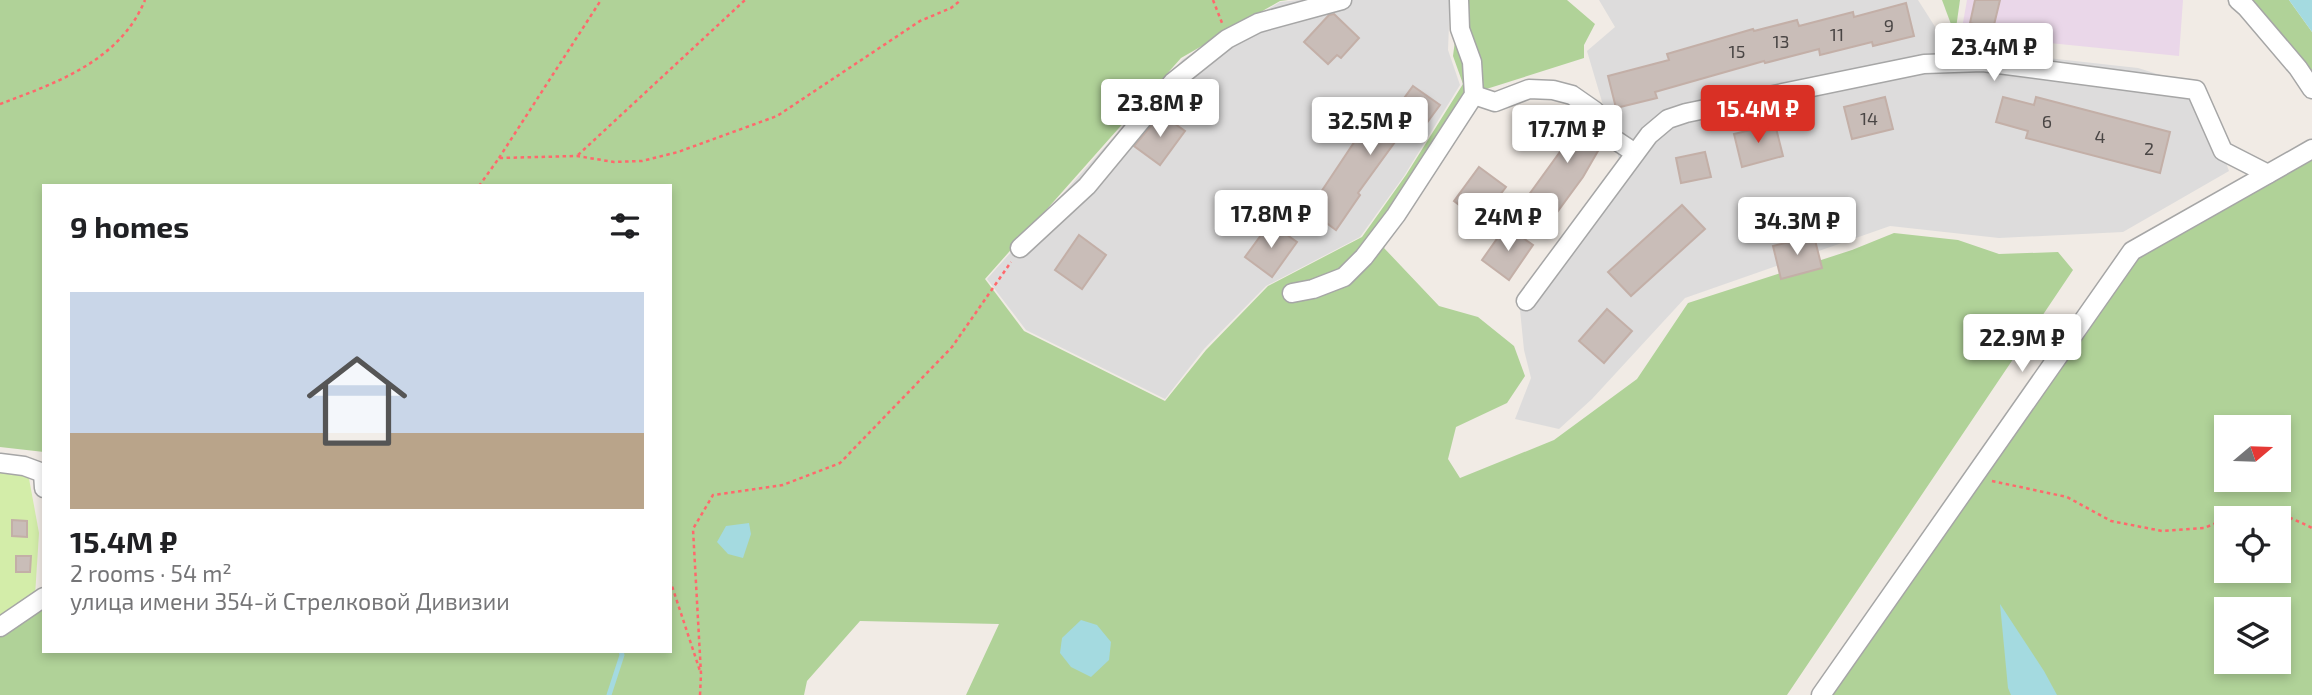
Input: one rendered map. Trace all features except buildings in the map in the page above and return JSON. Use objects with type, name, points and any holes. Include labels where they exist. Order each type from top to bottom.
[{"type":"street","points":[[1020,248],[1087,186],[1173,82],[1227,39],[1258,23],[1342,0]]},
{"type":"street","points":[[1292,293],[1313,289],[1344,277],[1364,257],[1396,215],[1474,95],[1472,62],[1460,29],[1459,0]]},
{"type":"street","points":[[2238,0],[2289,58],[2312,89]]},
{"type":"street","points":[[1526,301],[1649,135],[1668,119],[1924,64],[1983,62],[2196,90],[2222,151],[2268,174]]},
{"type":"street","points":[[1474,95],[1495,102],[1529,89],[1553,90],[1572,95],[1595,111],[1611,137],[1635,153]]},
{"type":"street","points":[[1821,695],[2132,251],[2312,149]]},
{"type":"street","points":[[0,463],[24,466],[42,473]]},
{"type":"street","points":[[0,627],[42,598]]},
{"type":"path","points":[[0,104],[85,68],[118,43],[145,0]]},
{"type":"path","points":[[480,184],[601,0]]},
{"type":"path","points":[[577,156],[745,0]]},
{"type":"path","points":[[499,158],[577,156],[614,162],[642,160],[678,152],[777,116],[920,21],[951,8],[961,0]]},
{"type":"path","points":[[1213,0],[1219,10],[1227,39]]},
{"type":"path","points":[[700,695],[693,529],[713,495],[783,485],[840,463],[951,347],[1020,248]]},
{"type":"path","points":[[1973,478],[2029,487],[2067,497],[2111,521],[2162,531],[2204,528],[2214,524]]},
{"type":"path","points":[[2291,517],[2312,528]]},
{"type":"path","points":[[672,586],[701,674]]},
{"type":"shaded area","points":[[1450,0],[1448,50],[1460,85],[1404,176],[1360,237],[1266,286],[1204,349],[1165,399],[1026,330],[987,279],[1183,59],[1280,2]]},
{"type":"shaded area","points":[[1599,0],[1918,0],[1948,47],[2138,68],[2199,87],[2229,171],[2123,232],[1999,238],[1890,226],[1685,298],[1592,399],[1559,429],[1515,419],[1531,378],[1524,350],[1519,300],[1621,166],[1587,51],[1615,27]]},
{"type":"shaded area","points":[[1967,0],[2183,0],[2179,56],[1961,34]]},
{"type":"green space","points":[[0,0],[1288,0],[1280,1],[1181,58],[985,279],[1024,331],[1165,401],[1206,350],[1268,286],[1362,237],[1406,175],[1463,84],[1453,56],[1459,10],[1455,0],[1567,0],[1595,24],[1584,45],[1584,58],[1480,91],[1429,162],[1384,248],[1439,306],[1478,317],[1514,346],[1525,376],[1507,403],[1456,427],[1448,459],[1460,478],[1554,440],[1637,379],[1688,303],[1852,250],[1894,233],[1958,240],[1999,254],[2058,252],[2073,270],[1787,695],[966,695],[999,624],[860,621],[807,681],[804,695],[0,695],[0,635],[42,606],[42,653],[672,653],[672,184],[42,184],[42,452],[0,447]]},
{"type":"green space","points":[[1942,0],[1960,0],[1955,35]]},
{"type":"green space","points":[[2253,0],[2289,0],[2312,32],[2312,79]]},
{"type":"green space","points":[[2312,157],[2312,695],[1833,695],[2134,257]]},
{"type":"green space","points":[[0,471],[28,473],[39,533],[35,596],[0,621]]},
{"type":"water","points":[[2289,0],[2312,0],[2312,32]]},
{"type":"water","points":[[749,523],[751,534],[743,558],[728,554],[717,542],[726,526]]},
{"type":"water","points":[[2000,604],[2057,695],[2011,695],[2008,688]]},
{"type":"water","points":[[1081,620],[1097,625],[1111,642],[1109,660],[1091,677],[1071,667],[1060,653],[1062,638]]},
{"type":"waterway","points":[[609,695],[622,653]]}]
